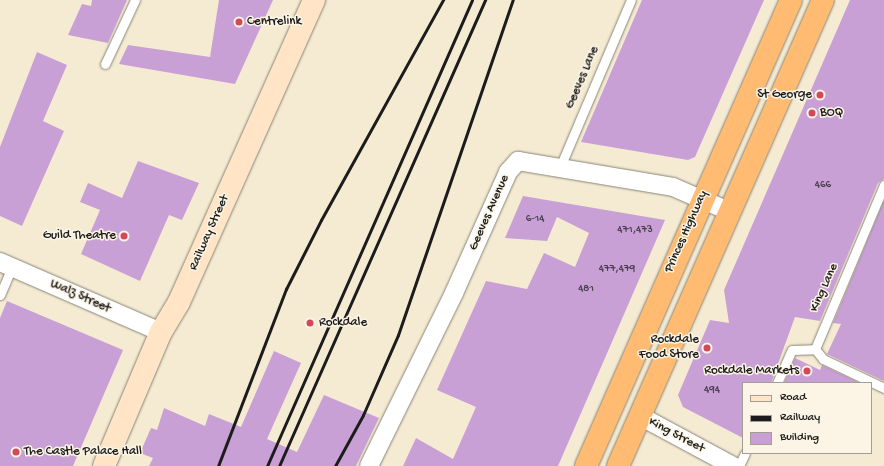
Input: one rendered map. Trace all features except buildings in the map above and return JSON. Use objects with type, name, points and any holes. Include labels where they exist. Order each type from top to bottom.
[{"type":"highway","name":"Princes Highway","points":[[586,466],[702,199],[791,0]]},
{"type":"highway","points":[[618,466],[823,0]]},
{"type":"street","name":"Railway Street","points":[[104,466],[161,332],[179,302],[314,0]]},
{"type":"street","name":"Geeves Avenue","points":[[370,466],[448,306],[511,166],[522,161],[673,187],[730,212]]},
{"type":"street","name":"Walz Street","points":[[6,264],[161,332]]},
{"type":"street","name":"King Street","points":[[640,416],[733,466]]},
{"type":"lane","points":[[105,64],[135,0]]},
{"type":"lane","name":"Geeves Lane","points":[[560,167],[631,0]]},
{"type":"lane","name":"King Lane","points":[[815,349],[884,185]]},
{"type":"lane","points":[[0,295],[6,264]]},
{"type":"lane","points":[[777,382],[792,350],[815,349],[823,359],[871,382]]},
{"type":"lane","points":[[872,382],[884,388]]},
{"type":"lane","points":[[739,466],[745,454]]},
{"type":"railway","points":[[218,466],[286,289],[321,220],[443,0]]},
{"type":"railway","points":[[267,466],[472,0]]},
{"type":"railway","points":[[279,466],[485,0]]},
{"type":"railway","points":[[335,466],[363,415],[398,335],[513,0]]},
{"type":"place","name":"Centrelink","points":[[239,22]]},
{"type":"place","name":"St George","points":[[820,95]]},
{"type":"place","name":"BOQ","points":[[812,113]]},
{"type":"place","name":"Guild Theatre","points":[[124,236]]},
{"type":"place","name":"Rockdale","points":[[310,323]]},
{"type":"place","name":"Rockdale Food Store","points":[[707,348]]},
{"type":"place","name":"Rockdale Markets","points":[[807,371]]},
{"type":"place","name":"The Castle Palace Hall","points":[[16,452]]}]
